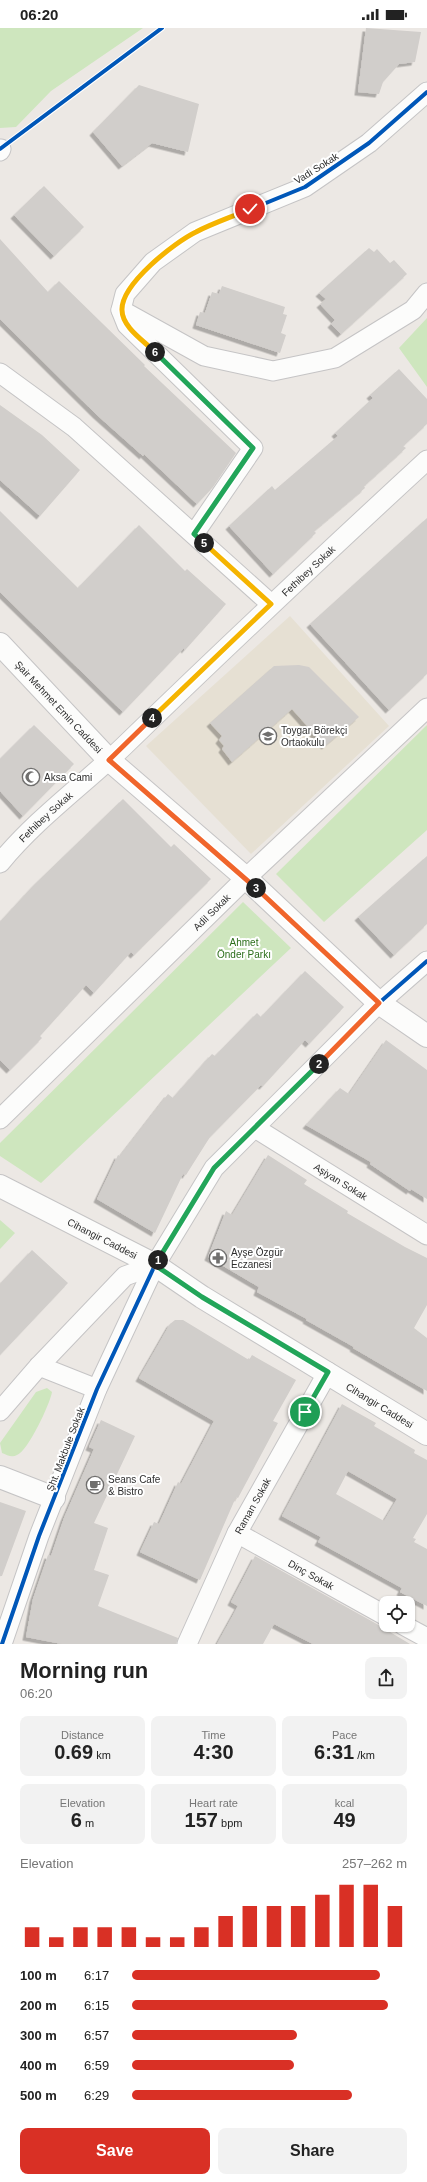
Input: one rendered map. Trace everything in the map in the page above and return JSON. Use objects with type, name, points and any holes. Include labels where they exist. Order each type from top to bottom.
[{"type":"street","name":"Vadi Sokak","points":[[122,310],[125,294],[153,262],[195,232],[305,186],[369,143],[427,92]]},
{"type":"street","points":[[122,310],[204,356],[273,371],[335,358],[413,310],[427,293]]},
{"type":"street","points":[[122,310],[127,325],[253,448],[194,534]]},
{"type":"street","points":[[0,373],[74,427],[271,604]]},
{"type":"street","name":"Fethibey Sokak","points":[[2,856],[50,810],[109,760],[271,604],[427,460]]},
{"type":"street","name":"Şair Mehmet Emin Caddesi","points":[[0,644],[109,760],[246,878],[379,1003],[427,1036]]},
{"type":"street","name":"Adil Sokak","points":[[0,1119],[246,878],[427,708]]},
{"type":"street","name":"Şht. Makbule Sokak","points":[[2,1644],[54,1498],[97,1389],[155,1265],[214,1168],[379,1003],[427,961]]},
{"type":"street","name":"Aşiyan Sokak","points":[[255,1128],[427,1235]]},
{"type":"street","name":"Cihangir Caddesi","points":[[0,1186],[155,1265],[202,1297],[328,1372],[427,1434]]},
{"type":"street","points":[[0,1411],[39,1366],[124,1276],[155,1265]]},
{"type":"street","points":[[39,1366],[97,1389]]},
{"type":"street","name":"Raman Sokak","points":[[187,1644],[237,1533],[328,1372]]},
{"type":"street","points":[[0,1476],[54,1498]]},
{"type":"street","name":"Dinç Sokak","points":[[237,1533],[379,1612]]},
{"type":"street","points":[[415,1632],[427,1638]]},
{"type":"shaded area","name":"Toygar Börekçi Ortaokulu","points":[[290,616],[389,726],[251,854],[146,746]]},
{"type":"green space","points":[[0,28],[143,28],[51,91],[16,127],[0,128]]},
{"type":"green space","points":[[427,318],[427,387],[399,348]]},
{"type":"green space","points":[[427,725],[427,830],[324,922],[276,874]]},
{"type":"green space","name":"Ahmet Önder Parkı","points":[[243,902],[291,948],[41,1183],[0,1156],[0,1143]]},
{"type":"green space","points":[[0,1220],[15,1233],[0,1249]]},
{"type":"green space","points":[[47,1388],[52,1392],[50,1398],[43,1416],[27,1445],[22,1452],[15,1456],[2,1453],[0,1443],[36,1392]]},
{"type":"building","points":[[366,28],[421,32],[415,62],[399,64],[383,82],[379,94],[358,92]]},
{"type":"building","points":[[139,85],[199,104],[188,152],[152,143],[122,166],[93,132]]},
{"type":"building","points":[[44,186],[84,227],[54,256],[14,215]]},
{"type":"building","points":[[0,239],[48,292],[59,281],[145,365],[144,366],[236,453],[213,487],[197,504],[144,454],[143,456],[97,415],[0,319]]},
{"type":"building","points":[[369,248],[374,252],[377,249],[390,263],[394,260],[407,274],[341,334],[331,324],[335,320],[320,304],[326,299],[319,293]]},
{"type":"building","points":[[222,286],[285,307],[283,314],[287,315],[281,333],[286,335],[280,353],[196,325],[200,312],[205,313],[212,292],[219,294]]},
{"type":"building","points":[[399,369],[427,399],[427,424],[403,446],[406,448],[364,486],[365,488],[314,531],[316,533],[273,574],[229,526],[272,486],[275,490],[338,436],[335,433],[373,398],[370,395]]},
{"type":"building","points":[[0,405],[42,435],[80,470],[40,516],[0,480]]},
{"type":"building","points":[[0,511],[78,588],[139,525],[185,571],[187,569],[226,604],[185,650],[184,648],[123,712],[0,592]]},
{"type":"building","points":[[427,518],[427,674],[389,710],[310,624]]},
{"type":"building","points":[[299,665],[309,667],[359,717],[325,746],[292,709],[232,762],[222,749],[224,746],[219,740],[222,736],[210,723],[274,666]]},
{"type":"building","name":"Aksa Cami","points":[[34,725],[74,764],[23,816],[0,791],[0,759]]},
{"type":"building","points":[[123,799],[171,847],[174,844],[211,879],[134,955],[131,952],[94,993],[86,985],[40,1036],[42,1038],[10,1070],[0,1060],[0,922],[35,884]]},
{"type":"building","points":[[427,856],[427,924],[394,955],[358,917]]},
{"type":"building","points":[[305,971],[344,1007],[309,1044],[305,1040],[263,1086],[261,1085],[210,1137],[186,1175],[183,1174],[155,1233],[97,1199],[118,1155],[120,1156],[168,1094],[173,1098],[212,1054],[215,1056],[257,1013],[261,1017]]},
{"type":"building","points":[[386,1040],[427,1070],[427,1199],[411,1189],[410,1191],[370,1164],[371,1162],[306,1125],[340,1088],[349,1094]]},
{"type":"building","points":[[268,1155],[307,1180],[304,1184],[348,1211],[347,1213],[427,1258],[427,1305],[414,1328],[427,1338],[427,1391],[306,1320],[307,1319],[257,1292],[259,1287],[208,1257],[226,1211],[232,1215]]},
{"type":"building","points":[[32,1250],[68,1283],[0,1355],[0,1284]]},
{"type":"building","points":[[175,1320],[183,1320],[249,1360],[252,1355],[296,1380],[273,1421],[278,1423],[238,1498],[236,1497],[200,1580],[140,1552],[154,1522],[159,1524],[178,1482],[181,1484],[214,1421],[139,1378],[170,1324]]},
{"type":"building","points":[[342,1404],[376,1423],[374,1426],[415,1450],[414,1453],[427,1460],[427,1514],[413,1538],[416,1539],[414,1542],[427,1549],[427,1606],[415,1600],[415,1596],[408,1596],[400,1592],[402,1588],[318,1542],[321,1537],[282,1516]],"holes":[[[348,1471],[397,1499],[384,1521],[336,1494]]]},
{"type":"building","points":[[101,1420],[135,1436],[94,1523],[108,1528],[94,1570],[109,1575],[98,1606],[178,1638],[176,1644],[62,1644],[26,1637],[33,1599],[48,1555],[51,1556],[64,1518],[94,1449],[89,1447]]},
{"type":"building","points":[[0,1502],[26,1511],[2,1576],[0,1576]]},
{"type":"building","points":[[255,1556],[379,1625],[379,1632],[390,1632],[410,1644],[313,1644],[274,1624],[263,1644],[217,1644],[238,1606],[231,1602]]},
{"type":"cycle path","points":[[0,149],[162,28]]},
{"type":"cycle path","points":[[194,534],[253,448],[127,325],[121,310],[125,294],[153,262],[195,232],[305,187],[369,143],[427,92]]},
{"type":"cycle path","points":[[2,1644],[39,1536],[97,1389],[155,1265],[214,1168],[379,1003],[427,961]]},
{"type":"place","name":"Toygar Börekçi Ortaokulu","points":[[268,736]]},
{"type":"place","name":"Aksa Cami","points":[[31,777]]},
{"type":"place","name":"Ayşe Özgür Eczanesi","points":[[218,1258]]},
{"type":"place","name":"Seans Cafe & Bistro","points":[[95,1485]]},
{"type":"route","points":[[250,209],[195,232],[153,262],[125,294],[122,310],[127,325],[253,448],[194,534],[271,604],[109,760],[246,878],[379,1003],[214,1168],[155,1265],[202,1297],[328,1372],[305,1412]]}]
